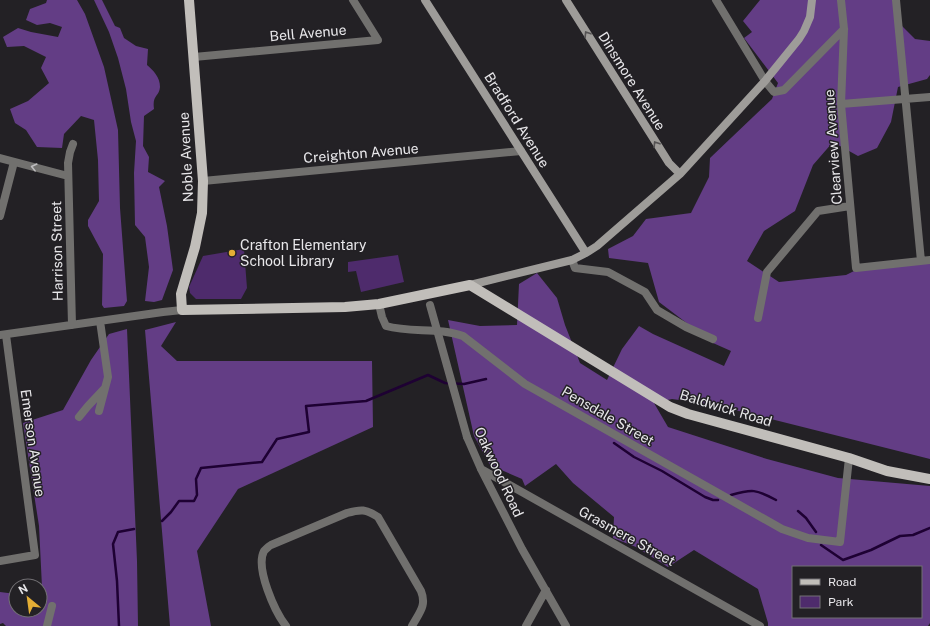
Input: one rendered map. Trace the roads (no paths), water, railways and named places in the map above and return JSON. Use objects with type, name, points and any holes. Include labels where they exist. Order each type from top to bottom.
[{"type":"main road","name":"Noble Avenue","points":[[182,310],[180,294],[195,247],[202,213],[204,181],[188,0]]},
{"type":"main road","name":"Bradford Avenue","points":[[425,0],[586,253]]},
{"type":"main road","name":"Dinsmore Avenue","points":[[566,0],[669,163],[680,174]]},
{"type":"main road","points":[[182,310],[346,307],[379,304],[428,295],[572,260],[586,253],[680,174],[766,81],[799,39],[807,25],[812,0]]},
{"type":"main road","name":"Baldwick Road","points":[[470,285],[670,407],[688,414],[849,458],[887,471],[930,479]]},
{"type":"street","name":"Bell Avenue","points":[[194,57],[378,40],[353,0]]},
{"type":"street","points":[[716,0],[774,92],[784,90],[844,29]]},
{"type":"street","name":"Clearview Avenue","points":[[841,0],[844,29],[841,104],[856,268],[921,261]]},
{"type":"street","points":[[896,0],[921,261],[930,260]]},
{"type":"street","points":[[841,104],[930,97]]},
{"type":"street","name":"Harrison Street","points":[[72,325],[68,176],[69,158],[73,144]]},
{"type":"street","name":"Creighton Avenue","points":[[204,181],[521,151]]},
{"type":"street","points":[[0,158],[68,176]]},
{"type":"street","points":[[0,216],[14,162]]},
{"type":"street","points":[[758,318],[767,272],[818,211],[850,206]]},
{"type":"street","points":[[572,260],[575,268],[608,272],[645,292],[657,310],[686,327],[713,339]]},
{"type":"street","name":"Oakwood Road","points":[[428,295],[467,437],[481,469],[522,549],[566,626]]},
{"type":"street","name":"Pensdale Street","points":[[379,304],[386,326],[397,329],[422,329],[463,336],[525,384],[782,529],[808,538],[840,542],[849,458]]},
{"type":"street","points":[[3,335],[182,310]]},
{"type":"street","points":[[99,411],[108,377],[100,321]]},
{"type":"street","name":"Emerson Avenue","points":[[0,561],[35,555],[3,335]]},
{"type":"street","points":[[79,417],[105,388]]},
{"type":"street","name":"Grasmere Street","points":[[481,469],[760,626]]},
{"type":"street","points":[[286,626],[279,616],[271,599],[261,567],[264,550],[271,544],[346,513],[359,510],[369,511],[378,517],[422,590],[424,599],[423,606],[412,626]]},
{"type":"street","points":[[526,626],[546,590]]},
{"type":"street","points":[[48,626],[52,606]]},
{"type":"waterway","points":[[162,521],[179,501],[194,501],[197,495],[196,479],[201,468],[262,462],[277,439],[309,432],[306,406],[366,401],[428,375],[445,383],[464,384],[486,379]]},
{"type":"waterway","points":[[614,443],[634,457],[662,471],[705,497],[718,500]]},
{"type":"waterway","points":[[731,495],[754,491],[776,500]]},
{"type":"waterway","points":[[798,511],[806,518],[816,532]]},
{"type":"waterway","points":[[821,545],[843,560],[871,550],[900,536],[913,535],[930,528]]},
{"type":"waterway","points":[[119,626],[117,581],[113,544],[118,532],[134,529]]},
{"type":"place","name":"Crafton Elementary School Library","points":[[232,253]]}]
